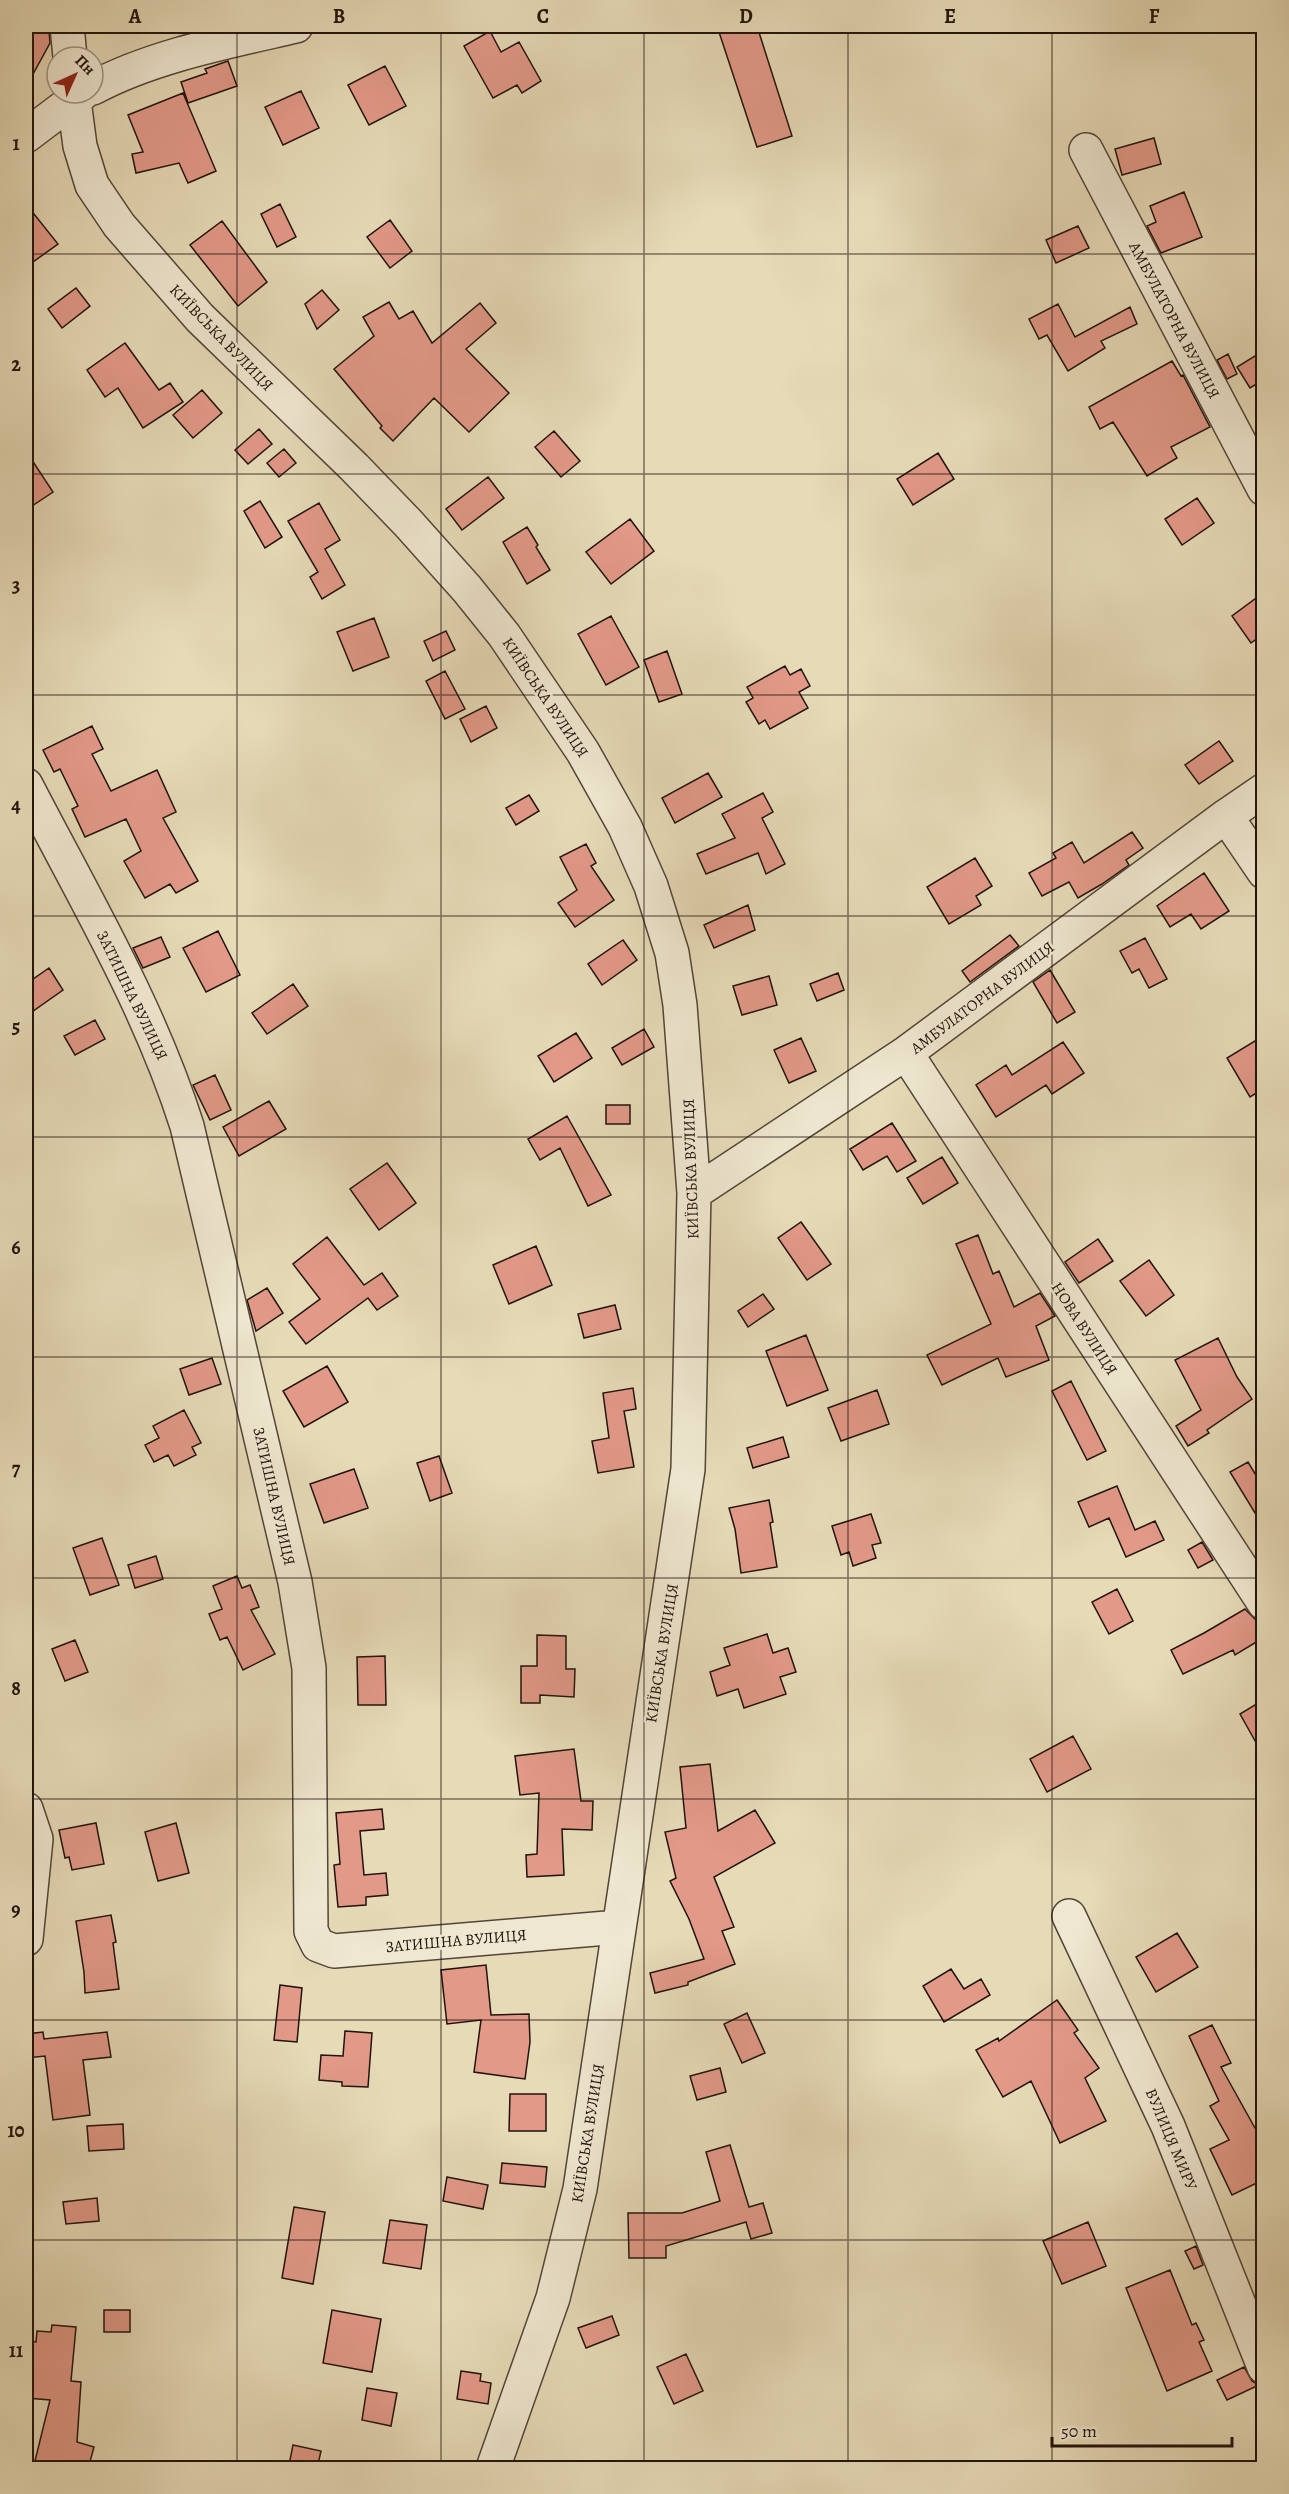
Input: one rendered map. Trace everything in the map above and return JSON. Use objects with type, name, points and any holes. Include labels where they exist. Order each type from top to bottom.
[{"type":"street","points":[[67,26],[69,45]]},
{"type":"street","points":[[105,81],[215,44],[296,26]]},
{"type":"street","points":[[26,136],[65,105]]},
{"type":"street","name":"КИЇВСЬКА ВУЛИЦЯ","points":[[80,105],[80,146],[92,185],[119,225],[200,318],[354,467],[467,589],[504,635],[583,752],[625,827],[651,886],[672,954],[680,1005],[694,1193],[688,1469],[580,2189],[553,2298],[494,2469]]},
{"type":"street","name":"АМБУЛАТОРНА ВУЛИЦЯ","points":[[1086,150],[1263,489]]},
{"type":"street","name":"ЗАТИШНА ВУЛИЦЯ","points":[[26,785],[146,1016],[170,1073],[187,1126],[295,1582],[309,1668],[311,1931],[318,1945],[334,1951],[619,1927]]},
{"type":"street","name":"АМБУЛАТОРНА ВУЛИЦЯ","points":[[694,1193],[906,1053],[1263,790]]},
{"type":"street","points":[[1226,816],[1263,872]]},
{"type":"street","name":"НОВА ВУЛИЦЯ","points":[[906,1053],[1263,1603]]},
{"type":"street","points":[[26,1809],[36,1839],[26,1939]]},
{"type":"street","name":"ВУЛИЦЯ МИРУ","points":[[1069,1916],[1168,2126],[1263,2367]]},
{"type":"building","points":[[26,26],[39,26],[49,31],[50,43],[45,45],[45,52],[26,87]]},
{"type":"building","points":[[717,26],[757,26],[792,136],[757,147]]},
{"type":"building","points":[[490,31],[501,52],[519,42],[541,81],[522,93],[517,85],[493,98],[464,46]]},
{"type":"building","points":[[228,61],[237,86],[188,103],[181,82],[207,73],[205,69]]},
{"type":"building","points":[[385,66],[406,106],[369,125],[348,85]]},
{"type":"building","points":[[301,91],[319,128],[283,145],[265,107]]},
{"type":"building","points":[[183,93],[216,171],[188,183],[179,163],[136,173],[132,154],[143,152],[128,115]]},
{"type":"building","points":[[1154,138],[1161,164],[1122,175],[1115,149]]},
{"type":"building","points":[[1184,192],[1202,237],[1161,253],[1147,226],[1156,222],[1150,206]]},
{"type":"building","points":[[26,204],[58,244],[26,267]]},
{"type":"building","points":[[280,204],[296,237],[277,247],[261,214]]},
{"type":"building","points":[[390,220],[412,251],[390,268],[367,237]]},
{"type":"building","points":[[222,221],[267,282],[238,306],[190,245]]},
{"type":"building","points":[[1078,226],[1089,248],[1056,263],[1046,240]]},
{"type":"building","points":[[76,288],[90,306],[62,328],[48,309]]},
{"type":"building","points":[[322,290],[339,310],[317,329],[305,304]]},
{"type":"building","points":[[389,302],[399,319],[413,311],[432,343],[480,303],[496,323],[466,349],[509,393],[469,432],[434,398],[393,441],[380,428],[382,426],[334,369],[374,336],[363,317]]},
{"type":"building","points":[[1058,304],[1075,337],[1130,307],[1137,324],[1101,341],[1105,348],[1068,371],[1047,335],[1039,339],[1029,319]]},
{"type":"building","points":[[125,343],[159,390],[170,383],[183,402],[143,428],[118,388],[105,397],[87,370]]},
{"type":"building","points":[[1263,351],[1263,380],[1250,388],[1237,367]]},
{"type":"building","points":[[1228,354],[1237,374],[1227,379],[1217,360]]},
{"type":"building","points":[[1172,361],[1181,376],[1183,375],[1210,427],[1171,447],[1177,458],[1147,476],[1113,422],[1100,429],[1089,407]]},
{"type":"building","points":[[202,390],[222,413],[193,438],[173,415]]},
{"type":"building","points":[[259,429],[272,444],[248,464],[235,450]]},
{"type":"building","points":[[554,431],[580,461],[561,477],[535,447]]},
{"type":"building","points":[[284,449],[296,463],[279,477],[267,463]]},
{"type":"building","points":[[26,451],[53,492],[32,506],[26,497]]},
{"type":"building","points":[[938,453],[954,479],[913,505],[897,479]]},
{"type":"building","points":[[488,477],[504,498],[462,530],[446,509]]},
{"type":"building","points":[[1197,498],[1214,523],[1182,545],[1165,519]]},
{"type":"building","points":[[260,501],[282,537],[265,548],[244,511]]},
{"type":"building","points":[[319,503],[340,540],[325,549],[345,585],[322,599],[310,577],[318,572],[288,521]]},
{"type":"building","points":[[630,519],[654,551],[611,584],[586,552]]},
{"type":"building","points":[[527,527],[550,570],[527,584],[503,542]]},
{"type":"building","points":[[1263,593],[1263,634],[1251,643],[1232,616]]},
{"type":"building","points":[[611,616],[639,667],[606,685],[578,634]]},
{"type":"building","points":[[374,618],[389,657],[353,671],[337,632]]},
{"type":"building","points":[[446,631],[455,650],[433,661],[424,641]]},
{"type":"building","points":[[667,651],[682,694],[659,702],[644,660]]},
{"type":"building","points":[[785,666],[790,675],[801,669],[810,686],[799,692],[808,708],[770,729],[765,720],[759,724],[746,702],[753,698],[747,687]]},
{"type":"building","points":[[445,671],[465,709],[445,719],[426,681]]},
{"type":"building","points":[[486,706],[497,728],[471,742],[460,719]]},
{"type":"building","points":[[92,726],[103,749],[92,754],[111,791],[157,770],[176,812],[163,818],[198,881],[176,893],[170,884],[145,898],[124,861],[141,851],[126,819],[85,837],[72,809],[78,806],[60,769],[54,772],[43,750]]},
{"type":"building","points":[[1219,741],[1233,761],[1199,784],[1185,765]]},
{"type":"building","points":[[708,773],[722,797],[675,823],[662,798]]},
{"type":"building","points":[[763,793],[773,812],[762,818],[785,864],[766,874],[758,853],[706,874],[697,854],[735,838],[722,814]]},
{"type":"building","points":[[529,795],[539,811],[516,825],[506,808]]},
{"type":"building","points":[[1132,832],[1143,848],[1126,860],[1129,865],[1078,898],[1069,882],[1042,896],[1029,873],[1056,858],[1053,853],[1072,842],[1084,863]]},
{"type":"building","points":[[586,844],[596,863],[591,866],[614,900],[575,927],[558,903],[577,890],[560,857]]},
{"type":"building","points":[[975,858],[992,886],[976,896],[981,905],[949,924],[927,887]]},
{"type":"building","points":[[1204,873],[1229,911],[1201,929],[1191,914],[1170,927],[1157,906]]},
{"type":"building","points":[[748,905],[755,930],[714,948],[704,925]]},
{"type":"building","points":[[218,931],[240,975],[206,992],[183,948]]},
{"type":"building","points":[[1010,935],[1019,946],[970,982],[962,971]]},
{"type":"building","points":[[161,937],[170,957],[143,968],[133,948]]},
{"type":"building","points":[[1145,938],[1167,979],[1149,988],[1139,969],[1132,973],[1120,951]]},
{"type":"building","points":[[623,940],[637,960],[602,985],[588,964]]},
{"type":"building","points":[[49,968],[63,990],[26,1016],[26,984]]},
{"type":"building","points":[[1050,970],[1075,1012],[1057,1023],[1033,982]]},
{"type":"building","points":[[838,973],[844,990],[817,1001],[810,984]]},
{"type":"building","points":[[769,976],[777,1005],[742,1015],[733,986]]},
{"type":"building","points":[[293,984],[308,1006],[267,1034],[252,1013]]},
{"type":"building","points":[[95,1020],[105,1039],[75,1055],[64,1036]]},
{"type":"building","points":[[644,1029],[654,1047],[622,1065],[612,1048]]},
{"type":"building","points":[[576,1033],[592,1058],[554,1082],[538,1056]]},
{"type":"building","points":[[1263,1036],[1263,1089],[1250,1097],[1227,1058]]},
{"type":"building","points":[[801,1038],[816,1071],[789,1083],[774,1050]]},
{"type":"building","points":[[1063,1042],[1084,1073],[1052,1094],[1046,1085],[996,1117],[976,1085],[1006,1065],[1012,1075]]},
{"type":"building","points":[[215,1075],[231,1110],[210,1120],[193,1085]]},
{"type":"building","points":[[269,1101],[286,1129],[239,1156],[223,1127]]},
{"type":"building","points":[[606,1105],[630,1105],[630,1124],[606,1124]]},
{"type":"building","points":[[567,1116],[611,1195],[588,1206],[560,1148],[540,1160],[528,1139]]},
{"type":"building","points":[[892,1123],[916,1161],[897,1172],[887,1156],[863,1170],[850,1149]]},
{"type":"building","points":[[942,1157],[958,1183],[923,1204],[907,1178]]},
{"type":"building","points":[[387,1163],[416,1203],[379,1230],[350,1189]]},
{"type":"building","points":[[801,1222],[831,1264],[807,1280],[778,1238]]},
{"type":"building","points":[[978,1235],[993,1274],[999,1271],[1014,1307],[1040,1293],[1055,1316],[1036,1326],[1049,1360],[1006,1377],[998,1358],[942,1385],[927,1355],[991,1324],[956,1244]]},
{"type":"building","points":[[327,1237],[364,1285],[382,1273],[398,1296],[377,1310],[368,1298],[306,1344],[289,1322],[320,1299],[293,1264]]},
{"type":"building","points":[[1098,1239],[1113,1261],[1079,1283],[1065,1262]]},
{"type":"building","points":[[536,1246],[552,1285],[509,1304],[493,1265]]},
{"type":"building","points":[[1149,1260],[1174,1295],[1146,1316],[1120,1281]]},
{"type":"building","points":[[267,1288],[283,1313],[256,1331],[247,1300]]},
{"type":"building","points":[[763,1294],[774,1309],[748,1327],[738,1311]]},
{"type":"building","points":[[615,1305],[621,1329],[584,1338],[578,1314]]},
{"type":"building","points":[[806,1335],[828,1390],[787,1406],[766,1351]]},
{"type":"building","points":[[1218,1338],[1237,1377],[1252,1399],[1207,1430],[1209,1433],[1188,1446],[1176,1426],[1201,1410],[1175,1360]]},
{"type":"building","points":[[212,1358],[221,1384],[189,1395],[180,1369]]},
{"type":"building","points":[[327,1366],[348,1402],[304,1427],[283,1391]]},
{"type":"building","points":[[1071,1381],[1106,1451],[1087,1460],[1052,1391]]},
{"type":"building","points":[[633,1388],[636,1409],[624,1411],[634,1467],[598,1473],[592,1441],[609,1438],[603,1393]]},
{"type":"building","points":[[877,1390],[889,1424],[841,1441],[828,1408]]},
{"type":"building","points":[[184,1410],[201,1443],[192,1447],[196,1455],[174,1466],[168,1455],[154,1462],[145,1445],[159,1438],[153,1426]]},
{"type":"building","points":[[783,1437],[789,1457],[753,1468],[747,1448]]},
{"type":"building","points":[[439,1456],[452,1493],[430,1501],[417,1463]]},
{"type":"building","points":[[1248,1462],[1263,1487],[1263,1526],[1230,1472]]},
{"type":"building","points":[[354,1469],[368,1508],[324,1523],[310,1484]]},
{"type":"building","points":[[1117,1486],[1135,1530],[1155,1521],[1164,1540],[1126,1557],[1109,1518],[1089,1527],[1078,1502]]},
{"type":"building","points":[[769,1500],[777,1567],[741,1573],[735,1529],[729,1508]]},
{"type":"building","points":[[871,1514],[881,1543],[872,1545],[876,1558],[853,1566],[849,1552],[841,1555],[832,1526]]},
{"type":"building","points":[[102,1538],[119,1585],[90,1595],[73,1548]]},
{"type":"building","points":[[1202,1542],[1213,1560],[1198,1568],[1188,1550]]},
{"type":"building","points":[[156,1556],[163,1579],[135,1588],[128,1565]]},
{"type":"building","points":[[237,1576],[242,1588],[250,1585],[259,1607],[251,1610],[275,1654],[243,1670],[227,1637],[220,1640],[209,1614],[222,1609],[213,1586]]},
{"type":"building","points":[[1117,1589],[1133,1621],[1109,1634],[1092,1602]]},
{"type":"building","points":[[1245,1609],[1255,1619],[1263,1621],[1263,1638],[1235,1655],[1233,1650],[1183,1674],[1171,1650]]},
{"type":"building","points":[[767,1634],[773,1653],[788,1648],[796,1672],[780,1677],[786,1694],[744,1708],[738,1689],[717,1696],[710,1672],[730,1665],[724,1648]]},
{"type":"building","points":[[537,1635],[566,1636],[566,1669],[575,1669],[574,1697],[540,1695],[540,1703],[521,1703],[521,1666],[537,1666]]},
{"type":"building","points":[[75,1640],[88,1672],[65,1681],[52,1649]]},
{"type":"building","points":[[385,1656],[386,1705],[358,1705],[357,1657]]},
{"type":"building","points":[[1263,1700],[1263,1755],[1240,1714]]},
{"type":"building","points":[[1073,1736],[1091,1769],[1047,1792],[1030,1759]]},
{"type":"building","points":[[574,1749],[581,1801],[593,1801],[592,1830],[562,1829],[564,1875],[527,1877],[526,1855],[537,1854],[539,1793],[520,1795],[515,1756]]},
{"type":"building","points":[[710,1764],[718,1831],[755,1810],[775,1843],[714,1877],[734,1927],[722,1931],[735,1964],[688,1982],[688,1985],[655,1993],[650,1973],[704,1959],[689,1919],[670,1881],[676,1878],[665,1832],[686,1828],[680,1767]]},
{"type":"building","points":[[382,1809],[384,1829],[360,1831],[364,1875],[386,1873],[388,1895],[366,1897],[366,1905],[338,1907],[334,1865],[340,1864],[336,1813]]},
{"type":"building","points":[[96,1823],[104,1864],[72,1870],[69,1857],[65,1858],[59,1830]]},
{"type":"building","points":[[176,1823],[189,1873],[158,1881],[145,1832]]},
{"type":"building","points":[[111,1915],[116,1942],[113,1943],[119,1989],[85,1993],[76,1921]]},
{"type":"building","points":[[1177,1933],[1198,1967],[1156,1992],[1136,1957]]},
{"type":"building","points":[[486,1965],[491,2015],[529,2014],[530,2042],[525,2079],[474,2072],[481,2020],[447,2024],[441,1970]]},
{"type":"building","points":[[951,1969],[964,1989],[981,1979],[990,1995],[944,2022],[923,1986]]},
{"type":"building","points":[[280,1985],[302,1988],[297,2042],[274,2040]]},
{"type":"building","points":[[1057,2000],[1078,2030],[1074,2033],[1099,2068],[1085,2078],[1106,2121],[1060,2143],[1031,2081],[1003,2097],[976,2050],[998,2038],[999,2041]]},
{"type":"building","points":[[747,2013],[765,2053],[742,2063],[724,2024]]},
{"type":"building","points":[[1212,2025],[1231,2063],[1221,2067],[1255,2128],[1263,2124],[1263,2180],[1232,2195],[1210,2149],[1229,2140],[1210,2106],[1219,2101],[1189,2036]]},
{"type":"building","points":[[345,2031],[372,2033],[368,2087],[342,2086],[342,2082],[319,2080],[321,2055],[343,2056]]},
{"type":"building","points":[[43,2032],[44,2039],[107,2032],[111,2057],[83,2060],[90,2115],[53,2120],[45,2056],[26,2058],[26,2034]]},
{"type":"building","points":[[720,2068],[726,2092],[697,2100],[690,2076]]},
{"type":"building","points":[[510,2094],[546,2094],[546,2131],[509,2131]]},
{"type":"building","points":[[123,2124],[124,2149],[89,2151],[87,2126]]},
{"type":"building","points":[[730,2145],[749,2207],[763,2203],[772,2233],[751,2239],[746,2222],[666,2246],[666,2258],[629,2258],[628,2213],[682,2213],[720,2201],[706,2152]]},
{"type":"building","points":[[502,2163],[547,2167],[545,2187],[500,2183]]},
{"type":"building","points":[[447,2177],[488,2185],[483,2209],[443,2201]]},
{"type":"building","points":[[97,2198],[99,2221],[66,2224],[63,2202]]},
{"type":"building","points":[[294,2207],[325,2212],[313,2284],[282,2278]]},
{"type":"building","points":[[390,2220],[427,2225],[421,2269],[383,2263]]},
{"type":"building","points":[[1088,2222],[1106,2266],[1062,2284],[1043,2241]]},
{"type":"building","points":[[1196,2246],[1203,2265],[1194,2269],[1185,2251]]},
{"type":"building","points":[[1170,2270],[1192,2325],[1196,2323],[1204,2340],[1199,2342],[1212,2371],[1167,2391],[1126,2288]]},
{"type":"building","points":[[104,2310],[130,2310],[130,2332],[104,2332]]},
{"type":"building","points":[[332,2310],[381,2319],[372,2372],[323,2363]]},
{"type":"building","points":[[612,2316],[619,2335],[586,2348],[578,2328]]},
{"type":"building","points":[[52,2325],[76,2327],[71,2381],[81,2382],[77,2442],[94,2447],[88,2469],[33,2469],[50,2400],[27,2398],[30,2341],[36,2342],[37,2331],[51,2332]]},
{"type":"building","points":[[686,2354],[703,2391],[674,2404],[657,2367]]},
{"type":"building","points":[[1244,2367],[1252,2381],[1259,2385],[1227,2400],[1217,2380]]},
{"type":"building","points":[[461,2371],[481,2374],[480,2381],[491,2383],[488,2404],[457,2399]]},
{"type":"building","points":[[367,2388],[397,2393],[391,2426],[362,2420]]},
{"type":"building","points":[[293,2445],[321,2451],[317,2469],[289,2465]]}]
